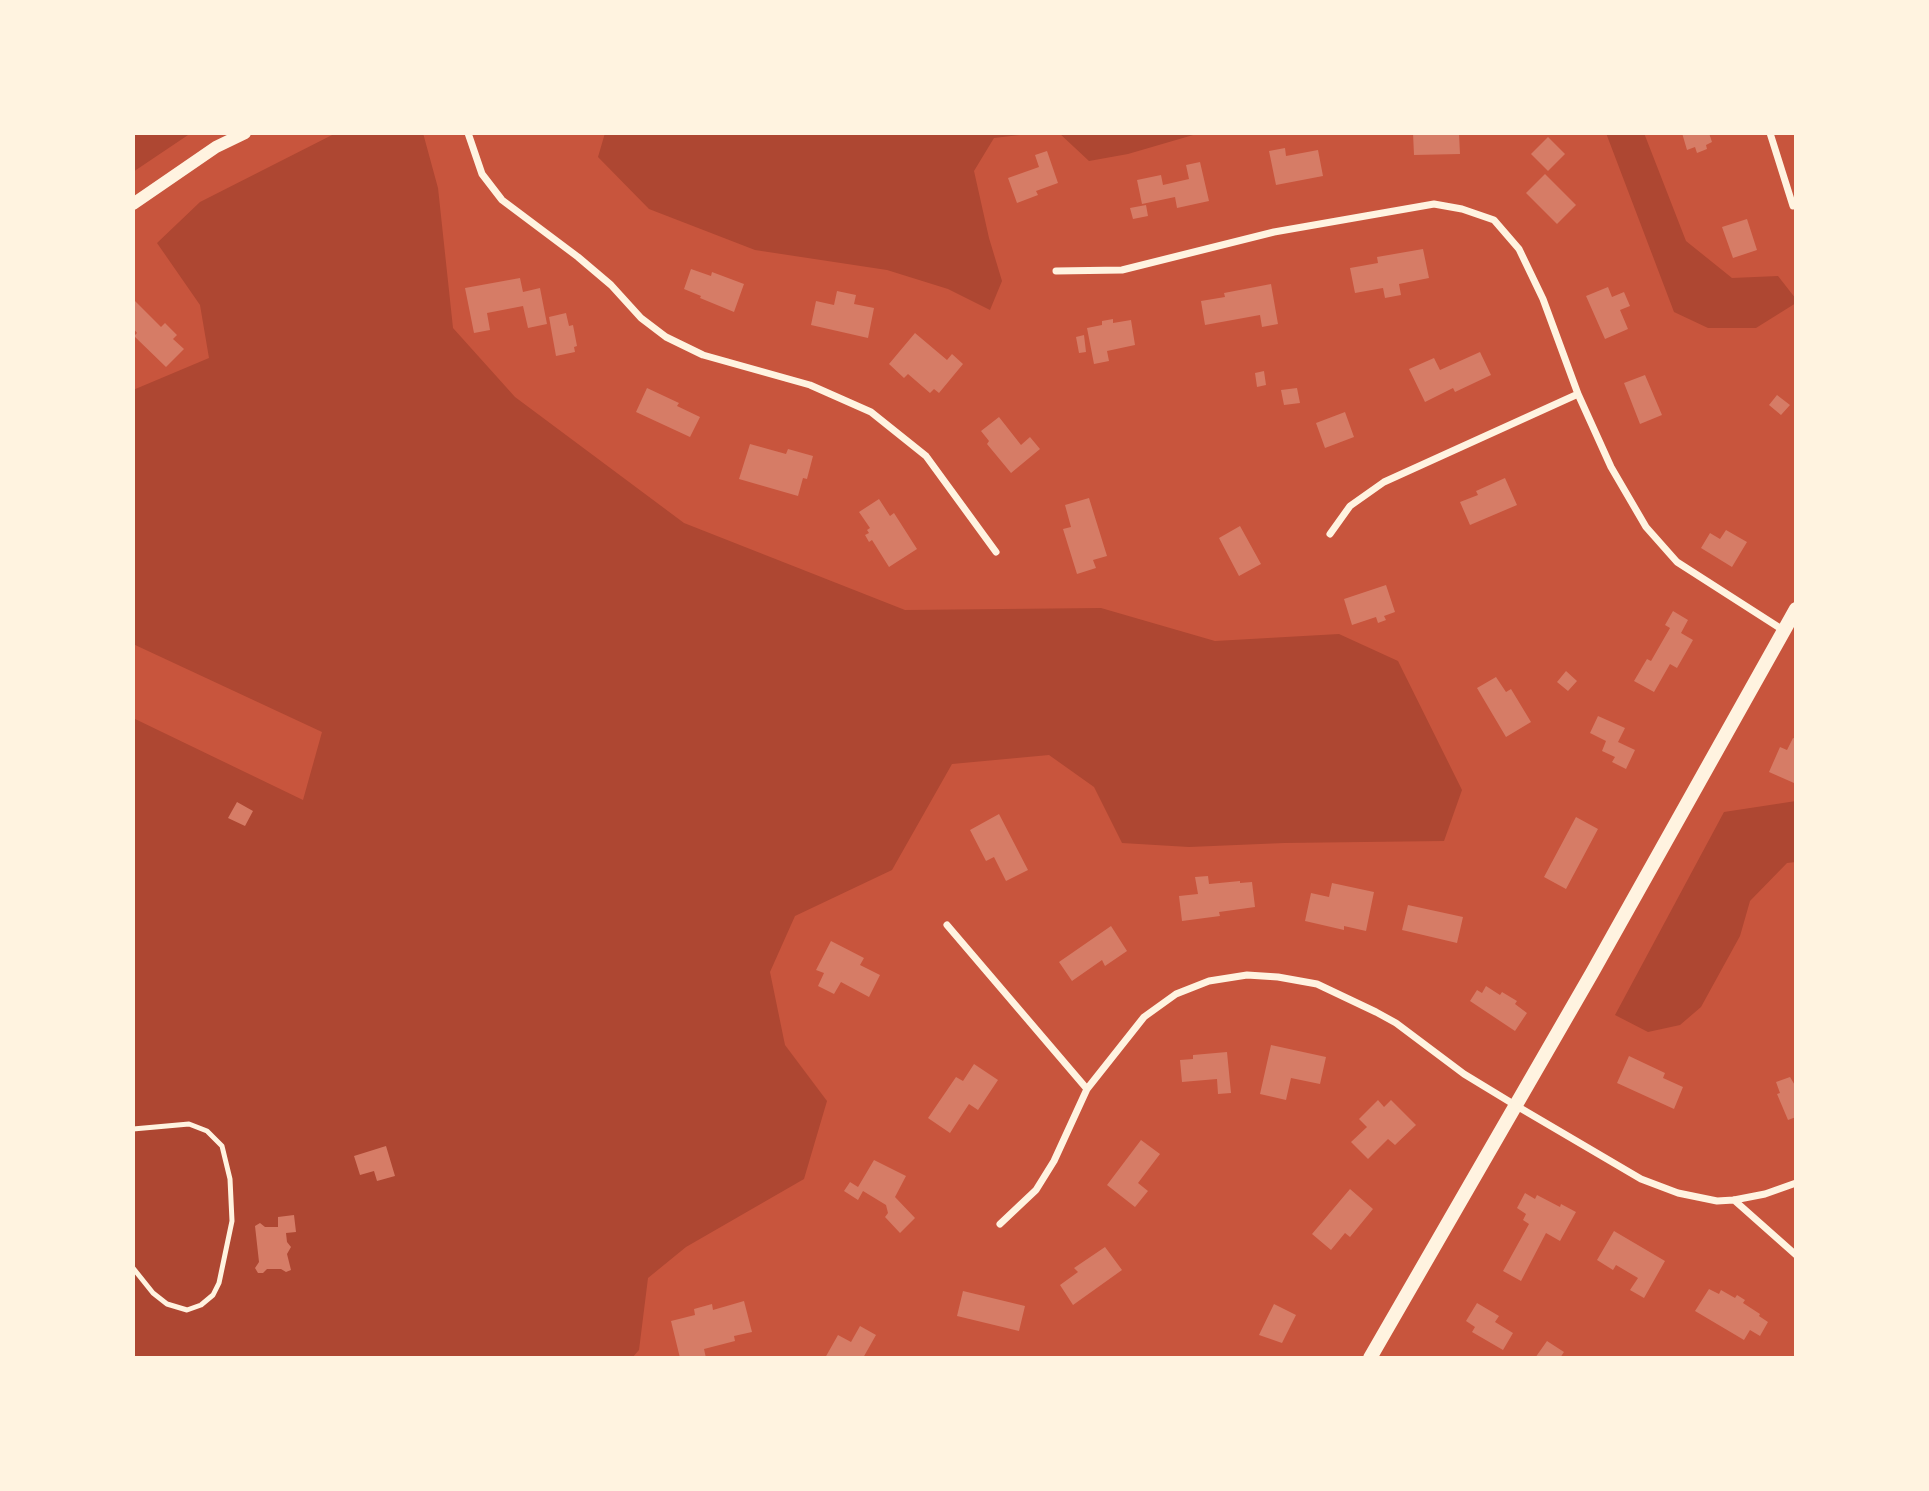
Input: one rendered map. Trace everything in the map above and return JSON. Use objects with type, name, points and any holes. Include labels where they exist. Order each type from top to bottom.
[{"type":"main road","points":[[1370,1358],[1796,610]]},
{"type":"street","points":[[133,204],[216,147],[245,133]]},
{"type":"street","points":[[468,133],[482,174],[502,200],[611,285],[641,318],[666,337],[703,355],[810,385],[871,412],[926,456],[996,551]]},
{"type":"street","points":[[1770,133],[1793,206]]},
{"type":"street","points":[[1056,271],[1122,270],[1288,230],[1434,204],[1462,209],[1494,220],[1519,249],[1543,299],[1578,394],[1611,467],[1646,527],[1677,562],[1784,631]]},
{"type":"street","points":[[1330,534],[1350,506],[1384,482],[1578,394]]},
{"type":"street","points":[[947,925],[1087,1089]]},
{"type":"street","points":[[1000,1224],[1036,1190],[1054,1161],[1087,1089],[1144,1017],[1176,994],[1209,981],[1247,975],[1317,984],[1351,999],[1396,1023],[1464,1074],[1515,1105],[1641,1179],[1678,1194],[1717,1201],[1734,1200],[1796,1184]]},
{"type":"street","points":[[1734,1200],[1796,1255]]},
{"type":"lane","points":[[133,1129],[189,1124],[207,1131],[222,1146],[230,1180],[232,1221],[219,1283],[213,1295],[201,1305],[187,1310],[167,1304],[153,1293],[133,1268]]},
{"type":"shaded area","points":[[133,133],[191,133],[133,172]]},
{"type":"shaded area","points":[[336,133],[423,133],[438,188],[453,328],[515,397],[684,523],[905,610],[1101,608],[1215,641],[1339,634],[1398,661],[1462,790],[1444,841],[1189,847],[1122,843],[1094,787],[1049,755],[952,764],[892,870],[795,916],[770,972],[785,1045],[827,1101],[804,1179],[686,1247],[648,1278],[639,1350],[632,1358],[133,1358],[133,718],[303,800],[322,732],[133,644],[133,390],[209,358],[200,305],[157,243],[200,202]]},
{"type":"shaded area","points":[[605,133],[1037,133],[994,138],[974,171],[1002,281],[990,310],[948,289],[887,270],[755,250],[649,209],[598,157]]},
{"type":"shaded area","points":[[1059,133],[1200,133],[1128,154],[1089,161]]},
{"type":"shaded area","points":[[1606,133],[1644,133],[1686,241],[1732,278],[1778,276],[1796,299],[1796,303],[1756,328],[1708,328],[1674,312]]},
{"type":"shaded area","points":[[1796,801],[1796,862],[1787,863],[1750,901],[1740,936],[1701,1007],[1680,1025],[1648,1032],[1615,1015],[1724,812]]},
{"type":"building","points":[[1413,133],[1459,133],[1460,154],[1414,155]]},
{"type":"building","points":[[1682,133],[1709,133],[1712,142],[1706,145],[1707,149],[1697,153],[1695,147],[1687,150]]},
{"type":"building","points":[[1548,137],[1565,154],[1548,171],[1531,154]]},
{"type":"building","points":[[1285,148],[1286,156],[1318,150],[1323,176],[1276,185],[1269,151]]},
{"type":"building","points":[[1047,151],[1058,183],[1036,191],[1038,195],[1017,203],[1008,178],[1039,167],[1035,155]]},
{"type":"building","points":[[1200,162],[1209,201],[1177,208],[1175,197],[1142,204],[1137,180],[1161,175],[1163,185],[1189,179],[1186,165]]},
{"type":"building","points":[[1545,174],[1576,205],[1557,224],[1526,193]]},
{"type":"building","points":[[1146,205],[1148,216],[1133,219],[1130,208]]},
{"type":"building","points":[[1747,219],[1757,250],[1733,258],[1722,227]]},
{"type":"building","points":[[1423,249],[1429,278],[1399,284],[1401,295],[1385,298],[1383,288],[1355,293],[1350,268],[1378,263],[1377,257]]},
{"type":"building","points":[[691,269],[711,276],[712,272],[744,284],[734,312],[684,289]]},
{"type":"building","points":[[520,278],[523,292],[540,288],[547,324],[528,328],[523,306],[487,313],[490,330],[474,333],[465,288]]},
{"type":"building","points":[[1271,284],[1278,324],[1262,327],[1260,315],[1205,325],[1201,301],[1225,297],[1224,293]]},
{"type":"building","points":[[1608,287],[1612,297],[1624,292],[1630,306],[1620,310],[1628,329],[1605,339],[1586,296]]},
{"type":"building","points":[[837,291],[856,295],[854,304],[874,308],[868,338],[811,325],[816,301],[834,305]]},
{"type":"building","points":[[133,299],[161,327],[165,323],[177,335],[173,339],[184,349],[166,367],[134,336],[137,333],[133,328]]},
{"type":"building","points":[[566,313],[569,326],[573,325],[577,346],[574,347],[575,352],[556,356],[549,317]]},
{"type":"building","points":[[1113,319],[1113,323],[1131,320],[1135,345],[1107,351],[1109,361],[1094,364],[1087,328]]},
{"type":"building","points":[[915,333],[947,360],[952,354],[963,364],[939,393],[934,389],[930,393],[908,374],[904,378],[889,364]]},
{"type":"building","points":[[1084,335],[1086,352],[1079,353],[1076,337]]},
{"type":"building","points":[[1480,352],[1491,375],[1455,392],[1453,388],[1425,402],[1409,369],[1434,358],[1440,370]]},
{"type":"building","points":[[1264,371],[1266,385],[1257,387],[1255,373]]},
{"type":"building","points":[[1645,375],[1662,415],[1640,424],[1624,383]]},
{"type":"building","points":[[647,388],[679,403],[677,406],[700,417],[690,437],[636,412]]},
{"type":"building","points":[[1297,388],[1300,403],[1284,405],[1281,390]]},
{"type":"building","points":[[1777,395],[1790,405],[1781,415],[1769,405]]},
{"type":"building","points":[[1345,412],[1354,437],[1325,448],[1316,423]]},
{"type":"building","points":[[999,417],[1021,445],[1030,437],[1040,449],[1011,473],[987,444],[989,441],[981,431]]},
{"type":"building","points":[[750,444],[786,454],[788,449],[813,456],[807,479],[803,478],[798,496],[739,479]]},
{"type":"building","points":[[1505,478],[1517,505],[1470,525],[1460,502],[1478,495],[1476,491]]},
{"type":"building","points":[[1089,498],[1107,556],[1093,560],[1096,568],[1077,574],[1063,529],[1071,527],[1065,505]]},
{"type":"building","points":[[879,499],[890,516],[894,513],[917,549],[889,567],[872,540],[869,542],[865,535],[870,528],[859,512]]},
{"type":"building","points":[[1240,526],[1261,564],[1239,576],[1219,538]]},
{"type":"building","points":[[1726,530],[1747,542],[1732,567],[1701,548],[1710,533],[1720,539]]},
{"type":"building","points":[[1386,585],[1395,612],[1384,616],[1386,620],[1378,623],[1376,617],[1352,625],[1344,599]]},
{"type":"building","points":[[1673,611],[1688,620],[1681,633],[1693,640],[1677,668],[1670,664],[1654,692],[1634,681],[1647,659],[1651,661],[1670,628],[1665,625]]},
{"type":"building","points":[[1566,671],[1577,681],[1568,691],[1557,682]]},
{"type":"building","points":[[1496,677],[1506,692],[1511,689],[1531,722],[1506,737],[1477,688]]},
{"type":"building","points":[[1598,716],[1625,728],[1618,742],[1635,750],[1626,769],[1612,762],[1615,757],[1602,751],[1606,741],[1590,733]]},
{"type":"building","points":[[1793,738],[1796,739],[1794,783],[1769,772],[1780,747],[1787,750]]},
{"type":"building","points":[[237,802],[253,811],[245,826],[228,818]]},
{"type":"building","points":[[999,814],[1028,870],[1006,881],[994,857],[986,861],[970,830]]},
{"type":"building","points":[[1576,817],[1598,829],[1566,889],[1544,877]]},
{"type":"building","points":[[1208,876],[1209,884],[1252,882],[1255,907],[1219,912],[1220,916],[1182,921],[1179,896],[1198,894],[1195,877]]},
{"type":"building","points":[[1332,883],[1374,892],[1366,931],[1344,926],[1344,930],[1305,921],[1311,893],[1329,897]]},
{"type":"building","points":[[1408,905],[1463,917],[1457,943],[1402,930]]},
{"type":"building","points":[[1111,926],[1127,951],[1105,966],[1102,960],[1072,981],[1059,962]]},
{"type":"building","points":[[831,941],[864,958],[860,965],[880,975],[869,997],[841,982],[834,994],[818,986],[824,973],[816,970]]},
{"type":"building","points":[[1486,986],[1517,1001],[1515,1004],[1527,1013],[1515,1031],[1470,1001],[1477,990],[1482,993]]},
{"type":"building","points":[[1271,1045],[1326,1057],[1320,1084],[1291,1078],[1286,1100],[1260,1094]]},
{"type":"building","points":[[1227,1052],[1231,1093],[1218,1094],[1217,1079],[1182,1082],[1180,1060],[1193,1059],[1193,1055]]},
{"type":"building","points":[[1629,1056],[1665,1073],[1663,1078],[1683,1087],[1674,1109],[1617,1083]]},
{"type":"building","points":[[974,1064],[998,1080],[978,1110],[969,1104],[950,1133],[928,1118],[956,1077],[963,1081]]},
{"type":"building","points":[[1790,1077],[1796,1087],[1796,1117],[1788,1120],[1777,1094],[1780,1093],[1776,1082]]},
{"type":"building","points":[[1378,1100],[1384,1107],[1391,1100],[1416,1125],[1395,1145],[1388,1139],[1368,1159],[1351,1142],[1367,1127],[1359,1119]]},
{"type":"building","points":[[1141,1140],[1160,1154],[1138,1183],[1148,1191],[1135,1207],[1107,1185]]},
{"type":"building","points":[[386,1146],[395,1176],[377,1181],[374,1171],[360,1175],[354,1156]]},
{"type":"building","points":[[874,1160],[906,1176],[895,1197],[915,1218],[900,1233],[885,1217],[888,1213],[886,1205],[863,1191],[858,1200],[844,1191],[850,1182],[858,1187]]},
{"type":"building","points":[[1350,1189],[1373,1209],[1350,1237],[1345,1233],[1331,1250],[1312,1234]]},
{"type":"building","points":[[1525,1193],[1535,1199],[1537,1195],[1576,1212],[1560,1241],[1546,1233],[1521,1281],[1503,1271],[1529,1224],[1523,1220],[1526,1214],[1517,1208]]},
{"type":"building","points":[[294,1215],[296,1232],[286,1233],[291,1247],[287,1254],[291,1270],[286,1272],[281,1269],[267,1269],[258,1273],[255,1268],[259,1262],[255,1226],[260,1223],[265,1227],[278,1227],[278,1217]]},
{"type":"building","points":[[1614,1231],[1665,1261],[1644,1298],[1630,1290],[1638,1278],[1616,1265],[1613,1270],[1597,1260]]},
{"type":"building","points":[[1105,1247],[1122,1270],[1073,1305],[1060,1285],[1078,1272],[1074,1268]]},
{"type":"building","points":[[1709,1289],[1719,1294],[1721,1290],[1745,1300],[1743,1303],[1768,1322],[1760,1336],[1750,1330],[1744,1340],[1695,1311]]},
{"type":"building","points":[[963,1291],[1025,1306],[1019,1331],[957,1316]]},
{"type":"building","points":[[744,1301],[752,1332],[734,1336],[735,1341],[704,1349],[706,1358],[680,1358],[671,1321],[695,1315],[694,1309],[712,1304],[713,1310]]},
{"type":"building","points":[[1477,1303],[1499,1316],[1495,1322],[1513,1333],[1503,1350],[1472,1332],[1475,1327],[1466,1321]]},
{"type":"building","points":[[1274,1304],[1296,1315],[1282,1343],[1259,1335]]},
{"type":"building","points":[[860,1326],[876,1335],[863,1358],[825,1358],[838,1335],[851,1342]]},
{"type":"building","points":[[1547,1341],[1564,1352],[1560,1358],[1535,1358]]}]
